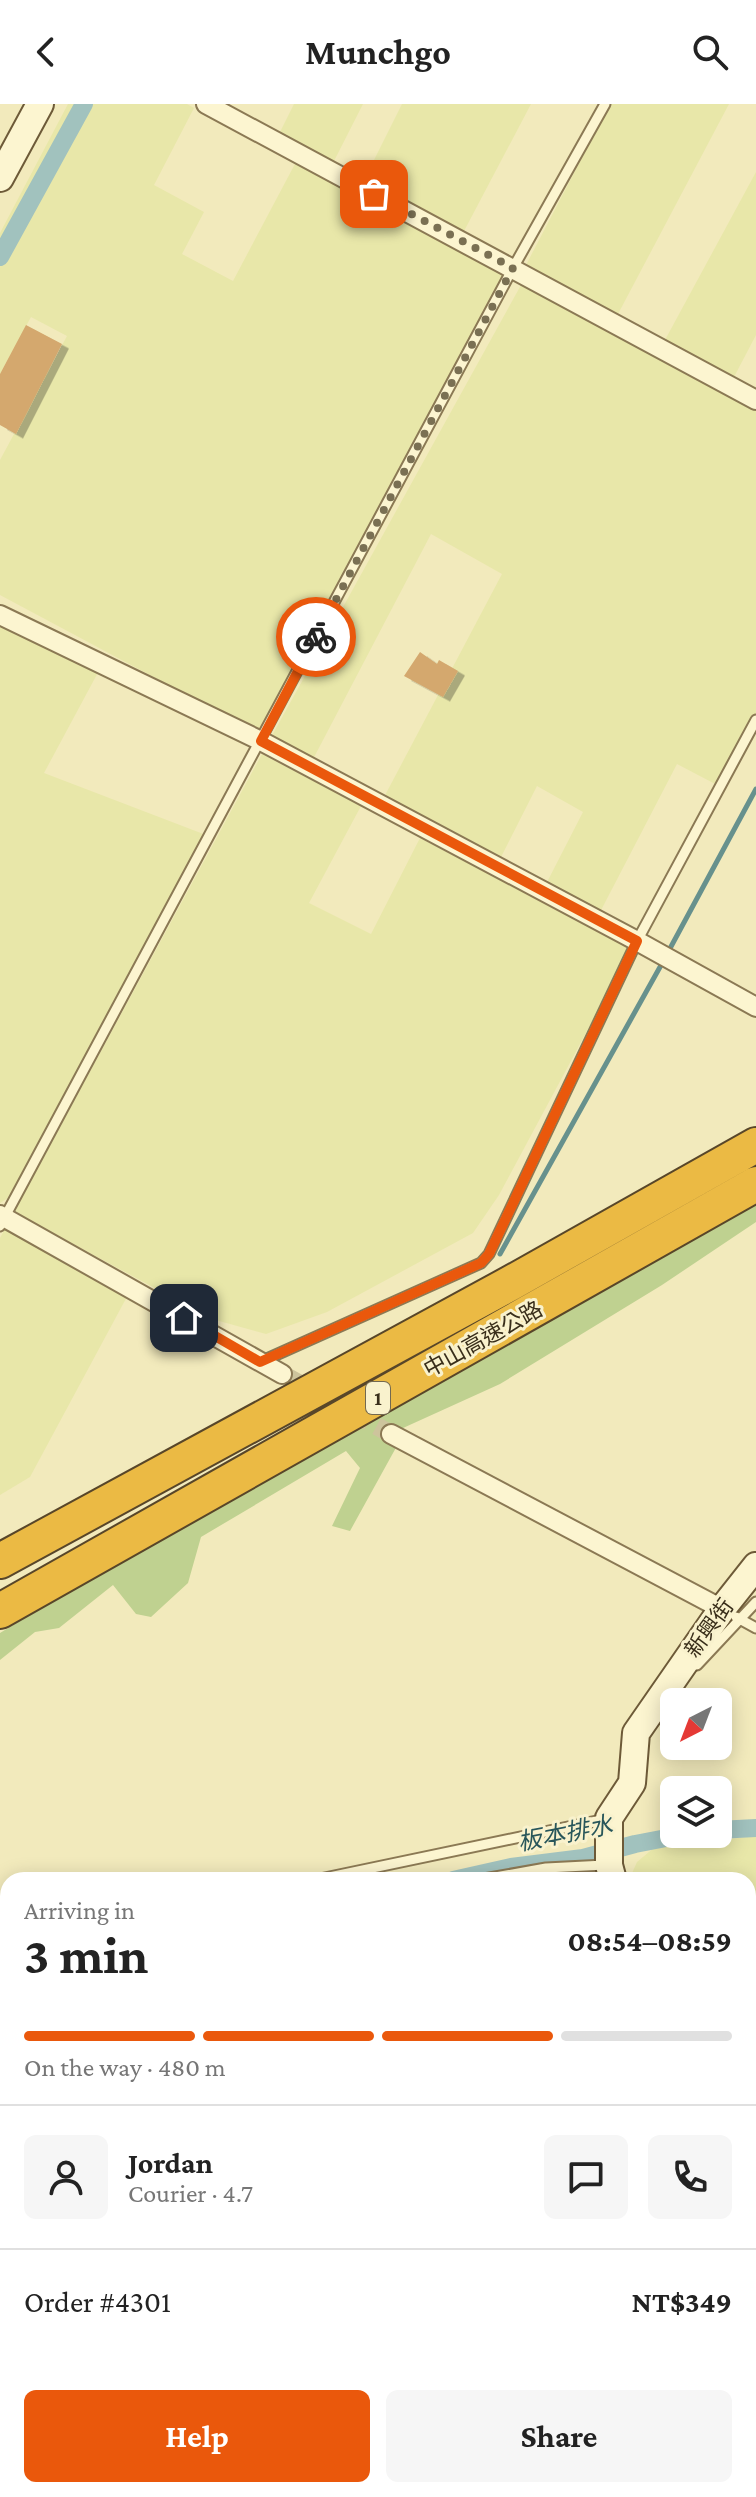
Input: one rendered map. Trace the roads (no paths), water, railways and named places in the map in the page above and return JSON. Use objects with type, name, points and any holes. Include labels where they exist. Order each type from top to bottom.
[{"type":"highway","name":"中山高速公路","points":[[0,1561],[511,1283],[756,1145]]},
{"type":"highway","name":"中山高速公路","points":[[0,1611],[756,1184]]},
{"type":"street","points":[[0,178],[40,104]]},
{"type":"street","points":[[206,104],[756,400]]},
{"type":"street","points":[[0,615],[261,741],[756,1007]]},
{"type":"street","points":[[1,1219],[282,1374]]},
{"type":"street","points":[[391,1434],[731,1614]]},
{"type":"street","name":"新興街","points":[[609,1819],[632,1783],[636,1733],[731,1614],[756,1566]]},
{"type":"street","points":[[609,1819],[610,1869]]},
{"type":"lane","points":[[1,1219],[513,268],[605,104]]},
{"type":"lane","points":[[260,1362],[481,1263],[489,1254],[637,941],[756,720]]},
{"type":"lane","points":[[731,1614],[756,1602]]},
{"type":"lane","points":[[731,1614],[756,1628]]},
{"type":"lane","points":[[354,1872],[609,1819]]},
{"type":"lane","points":[[523,1872],[546,1868],[610,1869]]},
{"type":"waterway","points":[[0,257],[84,104]]},
{"type":"waterway","points":[[500,1254],[756,789]]},
{"type":"waterway","name":"板本排水","points":[[732,1829],[756,1828]]},
{"type":"waterway","name":"板本排水","points":[[489,1872],[583,1858],[660,1839]]},
{"type":"tunnel","points":[[282,1374],[391,1434]]}]
